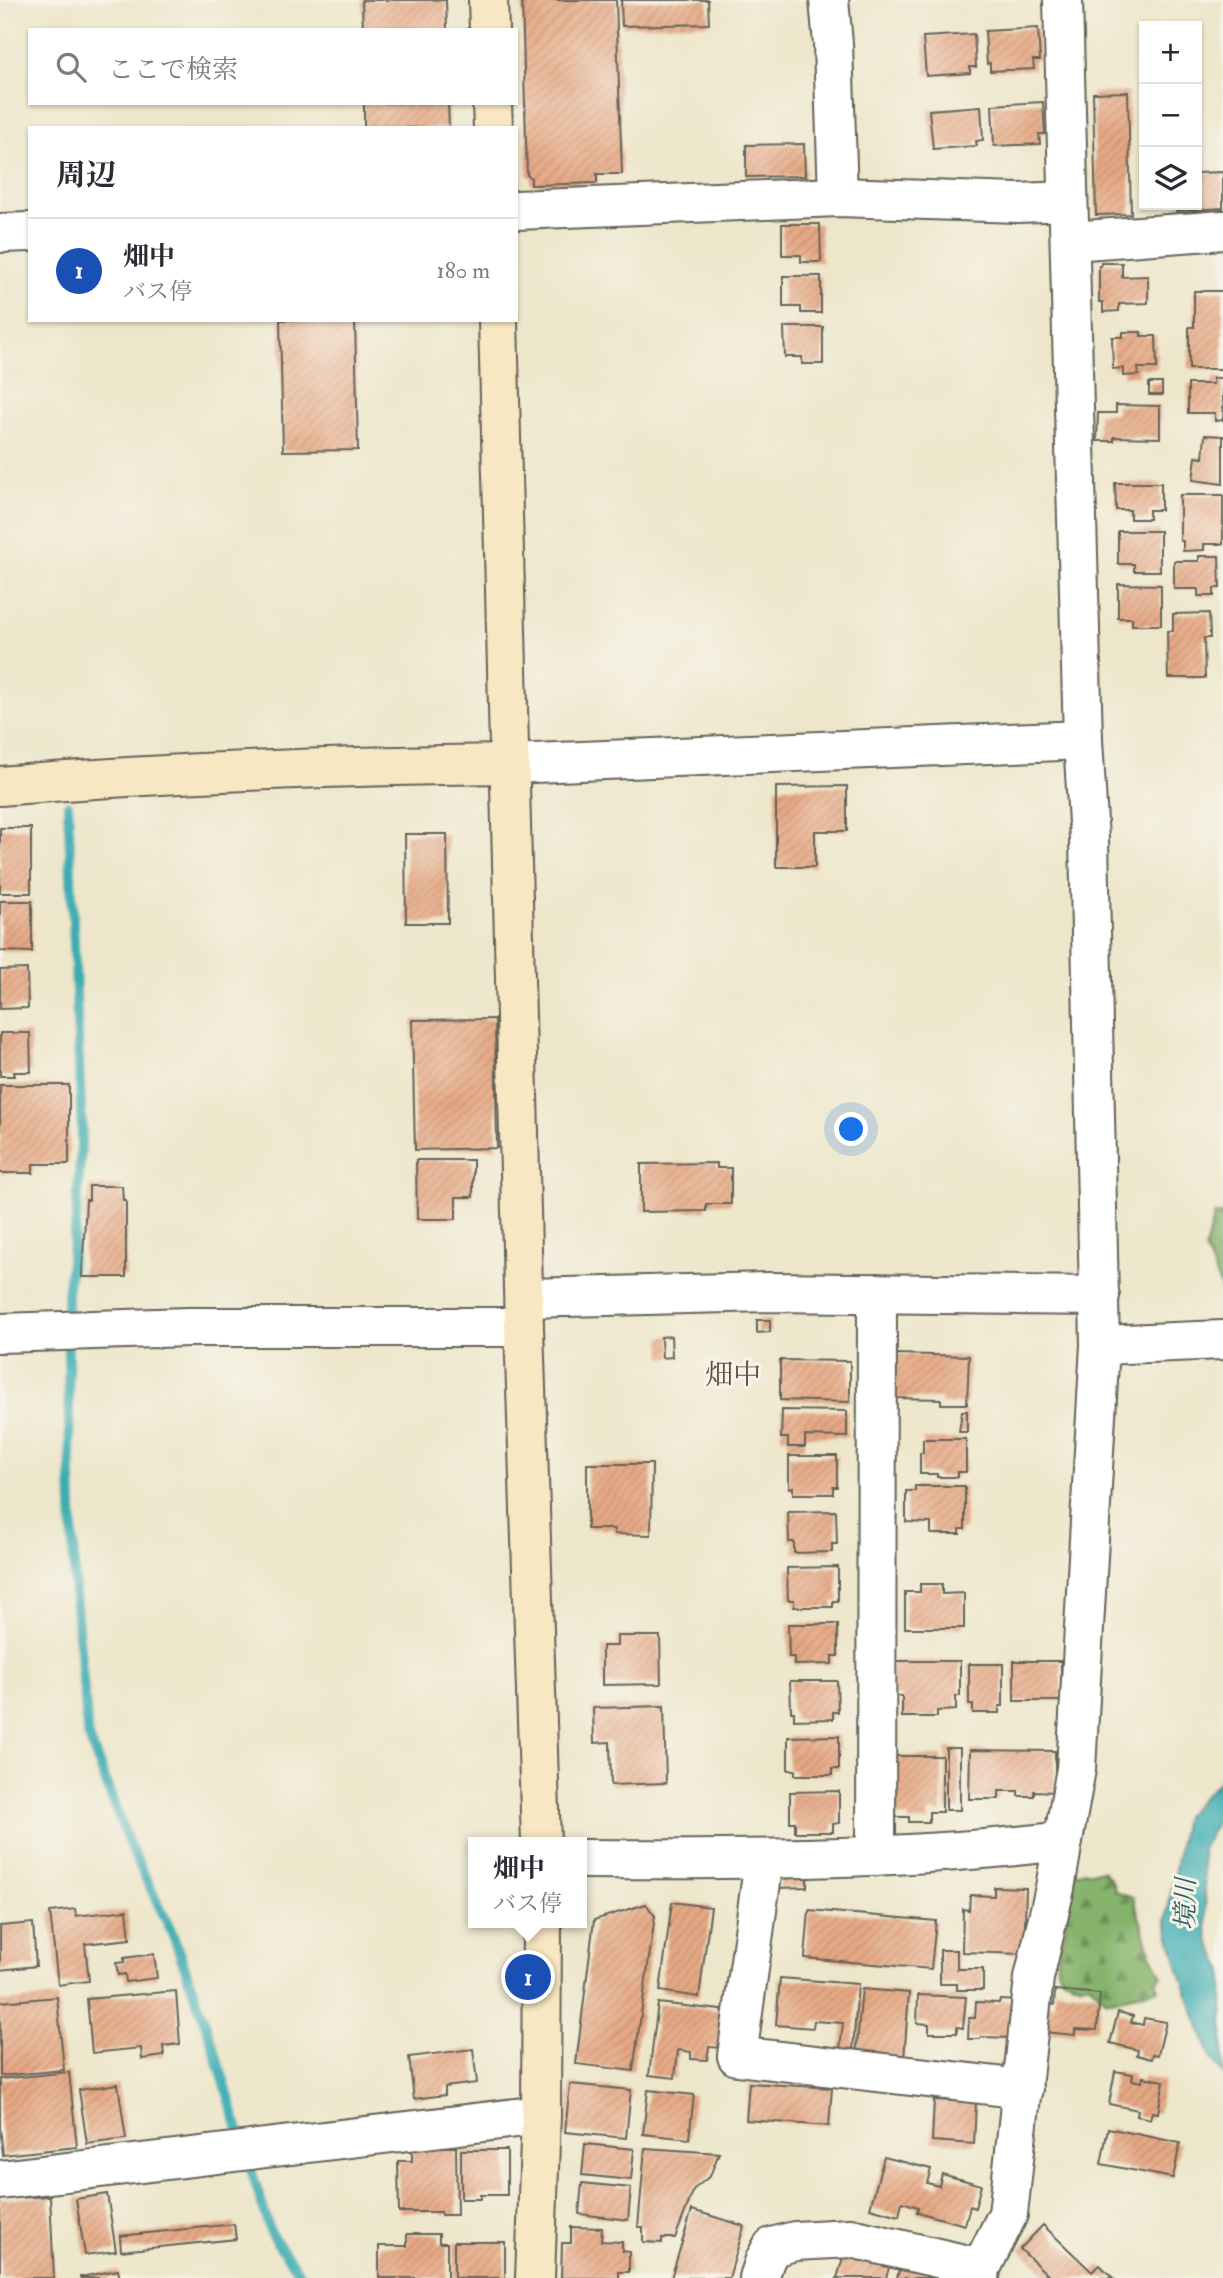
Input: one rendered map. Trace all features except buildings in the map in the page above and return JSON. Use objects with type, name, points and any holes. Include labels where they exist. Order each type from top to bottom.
[{"type":"street","points":[[488,0],[489,28]]},
{"type":"street","points":[[829,0],[838,197]]},
{"type":"street","points":[[759,2278],[772,2247],[795,2241],[851,2238],[981,2273],[1008,2214],[1034,1978],[1055,1888],[1076,1769],[1100,1345],[1100,1296],[1063,0]]},
{"type":"street","points":[[492,105],[493,126]]},
{"type":"street","points":[[518,210],[838,197],[1018,203],[1068,201]]},
{"type":"street","points":[[1071,241],[1223,230]]},
{"type":"street","points":[[0,233],[28,232]]},
{"type":"street","points":[[498,322],[541,1837]]},
{"type":"street","points":[[0,786],[112,777],[353,766],[510,764],[1083,740]]},
{"type":"street","points":[[0,1333],[524,1312],[769,1292],[1100,1296]]},
{"type":"street","points":[[876,1856],[877,1293]]},
{"type":"street","points":[[1100,1345],[1223,1340]]},
{"type":"street","points":[[587,1859],[764,1860],[876,1856],[991,1850],[1063,1841]]},
{"type":"street","points":[[764,1860],[737,2056],[1023,2089]]},
{"type":"street","points":[[535,2278],[541,2115],[542,1928]]},
{"type":"street","points":[[0,2180],[541,2115]]},
{"type":"green space","points":[[1214,1215],[1223,1215],[1223,1293],[1205,1249]]},
{"type":"green space","points":[[1103,1871],[1112,1881],[1115,1891],[1133,1897],[1151,1954],[1162,1976],[1156,1981],[1158,1989],[1107,2001],[1090,1984],[1080,1984],[1062,1977],[1057,1968],[1057,1958],[1066,1929],[1063,1917],[1074,1874]]},
{"type":"water","name":"境川","points":[[1223,1776],[1223,1815],[1202,1849],[1208,1939],[1223,1970],[1223,2074],[1210,2055],[1179,1970],[1166,1922],[1184,1816]]},
{"type":"waterway","points":[[68,805],[82,1131],[76,1221],[67,1294],[69,1417],[75,1595],[88,1735],[129,1844],[171,1930],[211,2039],[271,2234],[303,2278]]},
{"type":"place","name":"畑中","points":[[528,1977]]},
{"type":"district","name":"畑中","points":[[733,1375]]}]
